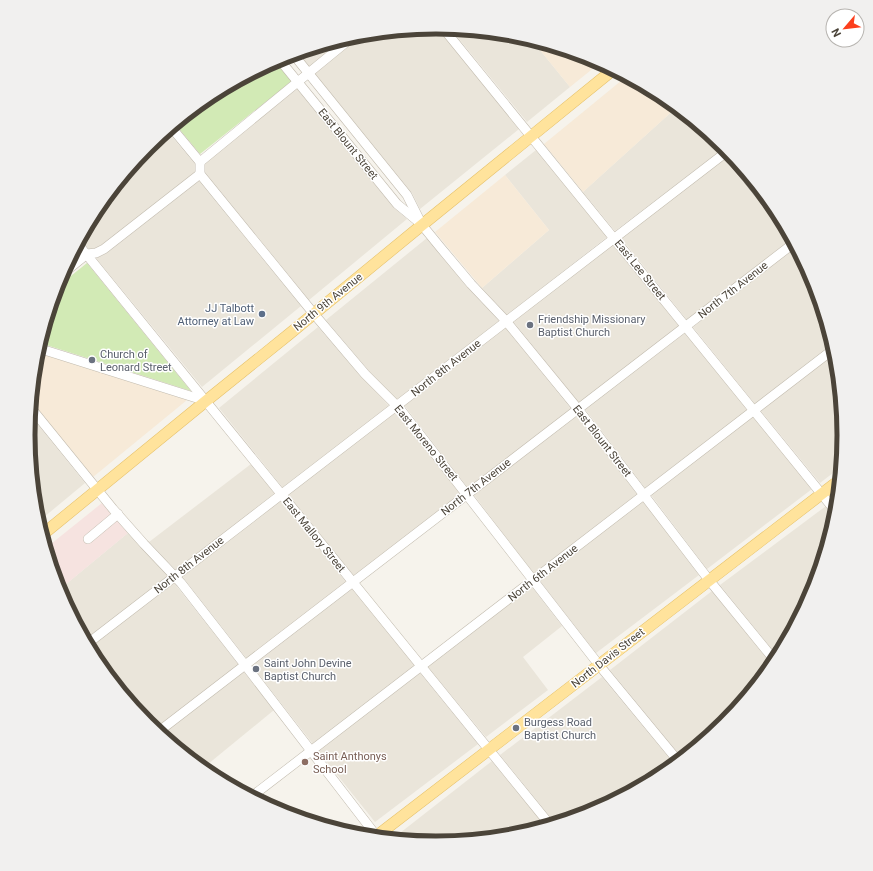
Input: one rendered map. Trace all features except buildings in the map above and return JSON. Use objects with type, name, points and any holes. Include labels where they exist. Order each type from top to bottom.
[{"type":"main road","name":"North 9th Avenue","points":[[47,531],[610,73]]},
{"type":"main road","name":"North Davis Street","points":[[381,833],[835,483]]},
{"type":"street","name":"East Lee Street","points":[[448,34],[832,505]]},
{"type":"street","points":[[200,162],[341,46]]},
{"type":"street","name":"East Blount Street","points":[[297,59],[407,195],[422,225]]},
{"type":"street","name":"East Blount Street","points":[[284,65],[397,204],[422,225],[471,284],[506,321],[578,409],[709,580],[772,657]]},
{"type":"street","points":[[73,265],[87,254],[96,253],[104,249],[200,174],[200,162],[175,132]]},
{"type":"street","name":"North 8th Avenue","points":[[92,640],[723,155]]},
{"type":"street","name":"East Moreno Street","points":[[200,174],[314,314],[366,374],[397,405],[599,665],[676,758]]},
{"type":"street","name":"North 7th Avenue","points":[[163,728],[790,246]]},
{"type":"street","name":"East Mallory Street","points":[[82,248],[547,821]]},
{"type":"street","points":[[45,350],[206,401]]},
{"type":"street","name":"North 6th Avenue","points":[[255,794],[829,353]]},
{"type":"street","points":[[36,414],[97,490],[144,544],[175,576],[372,832]]},
{"type":"street","points":[[88,539],[118,514]]},
{"type":"shaded area","points":[[442,34],[519,129],[420,209],[412,193],[315,74],[353,43],[384,37]]},
{"type":"shaded area","points":[[456,35],[489,37],[538,47],[570,87],[527,122]]},
{"type":"shaded area","points":[[538,47],[566,55],[595,67],[570,87]]},
{"type":"shaded area","points":[[333,48],[309,67],[301,57]]},
{"type":"shaded area","points":[[622,80],[673,111],[583,192],[544,144]]},
{"type":"shaded area","points":[[297,89],[393,207],[407,219],[309,300],[205,172],[205,163]]},
{"type":"shaded area","points":[[673,111],[701,134],[719,152],[615,231],[583,192]]},
{"type":"shaded area","points":[[171,135],[195,164],[195,172],[102,246],[95,249],[89,249],[84,243],[103,212],[118,191],[135,171]]},
{"type":"shaded area","points":[[536,150],[607,237],[507,315],[482,288],[549,230],[505,175]]},
{"type":"shaded area","points":[[724,159],[778,226],[788,242],[687,320],[621,238]]},
{"type":"shaded area","points":[[505,175],[549,230],[482,288],[435,232]]},
{"type":"shaded area","points":[[199,181],[301,306],[202,387],[96,258],[107,253]]},
{"type":"shaded area","points":[[427,238],[467,287],[499,321],[397,400],[369,371],[326,320]]},
{"type":"shaded area","points":[[613,244],[679,326],[579,403],[513,321]]},
{"type":"shaded area","points":[[792,250],[817,306],[828,347],[755,404],[693,327]]},
{"type":"shaded area","points":[[318,327],[389,406],[283,488],[219,408]]},
{"type":"shaded area","points":[[505,327],[571,409],[468,488],[404,405]]},
{"type":"shaded area","points":[[685,333],[747,410],[645,488],[585,409]]},
{"type":"shaded area","points":[[44,354],[187,400],[93,477],[36,407],[38,383]]},
{"type":"shaded area","points":[[830,357],[835,383],[837,409],[838,436],[836,470],[820,483],[761,411]]},
{"type":"shaded area","points":[[396,412],[460,494],[354,576],[288,495]]},
{"type":"shaded area","points":[[577,416],[637,494],[534,574],[474,495]]},
{"type":"shaded area","points":[[753,417],[812,489],[707,569],[651,495]]},
{"type":"shaded area","points":[[36,422],[85,483],[44,517],[38,488]]},
{"type":"shaded area","points":[[251,464],[275,494],[176,570],[149,542]]},
{"type":"shaded area","points":[[280,501],[346,582],[247,659],[182,576]]},
{"type":"shaded area","points":[[643,501],[699,575],[596,653],[540,581]]},
{"type":"shaded area","points":[[102,503],[128,533],[65,585],[56,565],[50,544]]},
{"type":"shaded area","points":[[826,506],[830,512],[817,565],[797,613],[774,652],[720,585]]},
{"type":"shaded area","points":[[128,533],[168,576],[89,637],[76,613],[65,585]]},
{"type":"shaded area","points":[[174,583],[239,665],[160,726],[118,680],[94,644]]},
{"type":"shaded area","points":[[532,587],[562,626],[523,657],[548,690],[486,737],[428,667]]},
{"type":"shaded area","points":[[352,589],[415,666],[313,744],[252,666]]},
{"type":"shaded area","points":[[712,591],[769,661],[738,700],[701,737],[680,755],[610,670]]},
{"type":"shaded area","points":[[244,672],[274,710],[207,765],[166,731]]},
{"type":"shaded area","points":[[420,673],[478,744],[375,822],[318,751]]},
{"type":"shaded area","points":[[602,677],[672,761],[614,796],[566,816],[552,820],[500,755]]},
{"type":"shaded area","points":[[492,761],[542,822],[489,834],[436,837],[397,835]]},
{"type":"green space","points":[[280,66],[292,81],[200,154],[179,128],[213,102],[259,75]]},
{"type":"green space","points":[[87,263],[191,391],[46,345],[56,306],[67,279]]},
{"type":"place","name":"JJ Talbott Attorney at Law","points":[[262,314]]},
{"type":"place","name":"Friendship Missionary Baptist Church","points":[[530,325]]},
{"type":"place","name":"Church of Leonard Street","points":[[92,360]]},
{"type":"place","name":"Saint John Devine Baptist Church","points":[[256,669]]},
{"type":"place","name":"Burgess Road Baptist Church","points":[[516,728]]},
{"type":"place","name":"Saint Anthonys School","points":[[305,762]]}]
